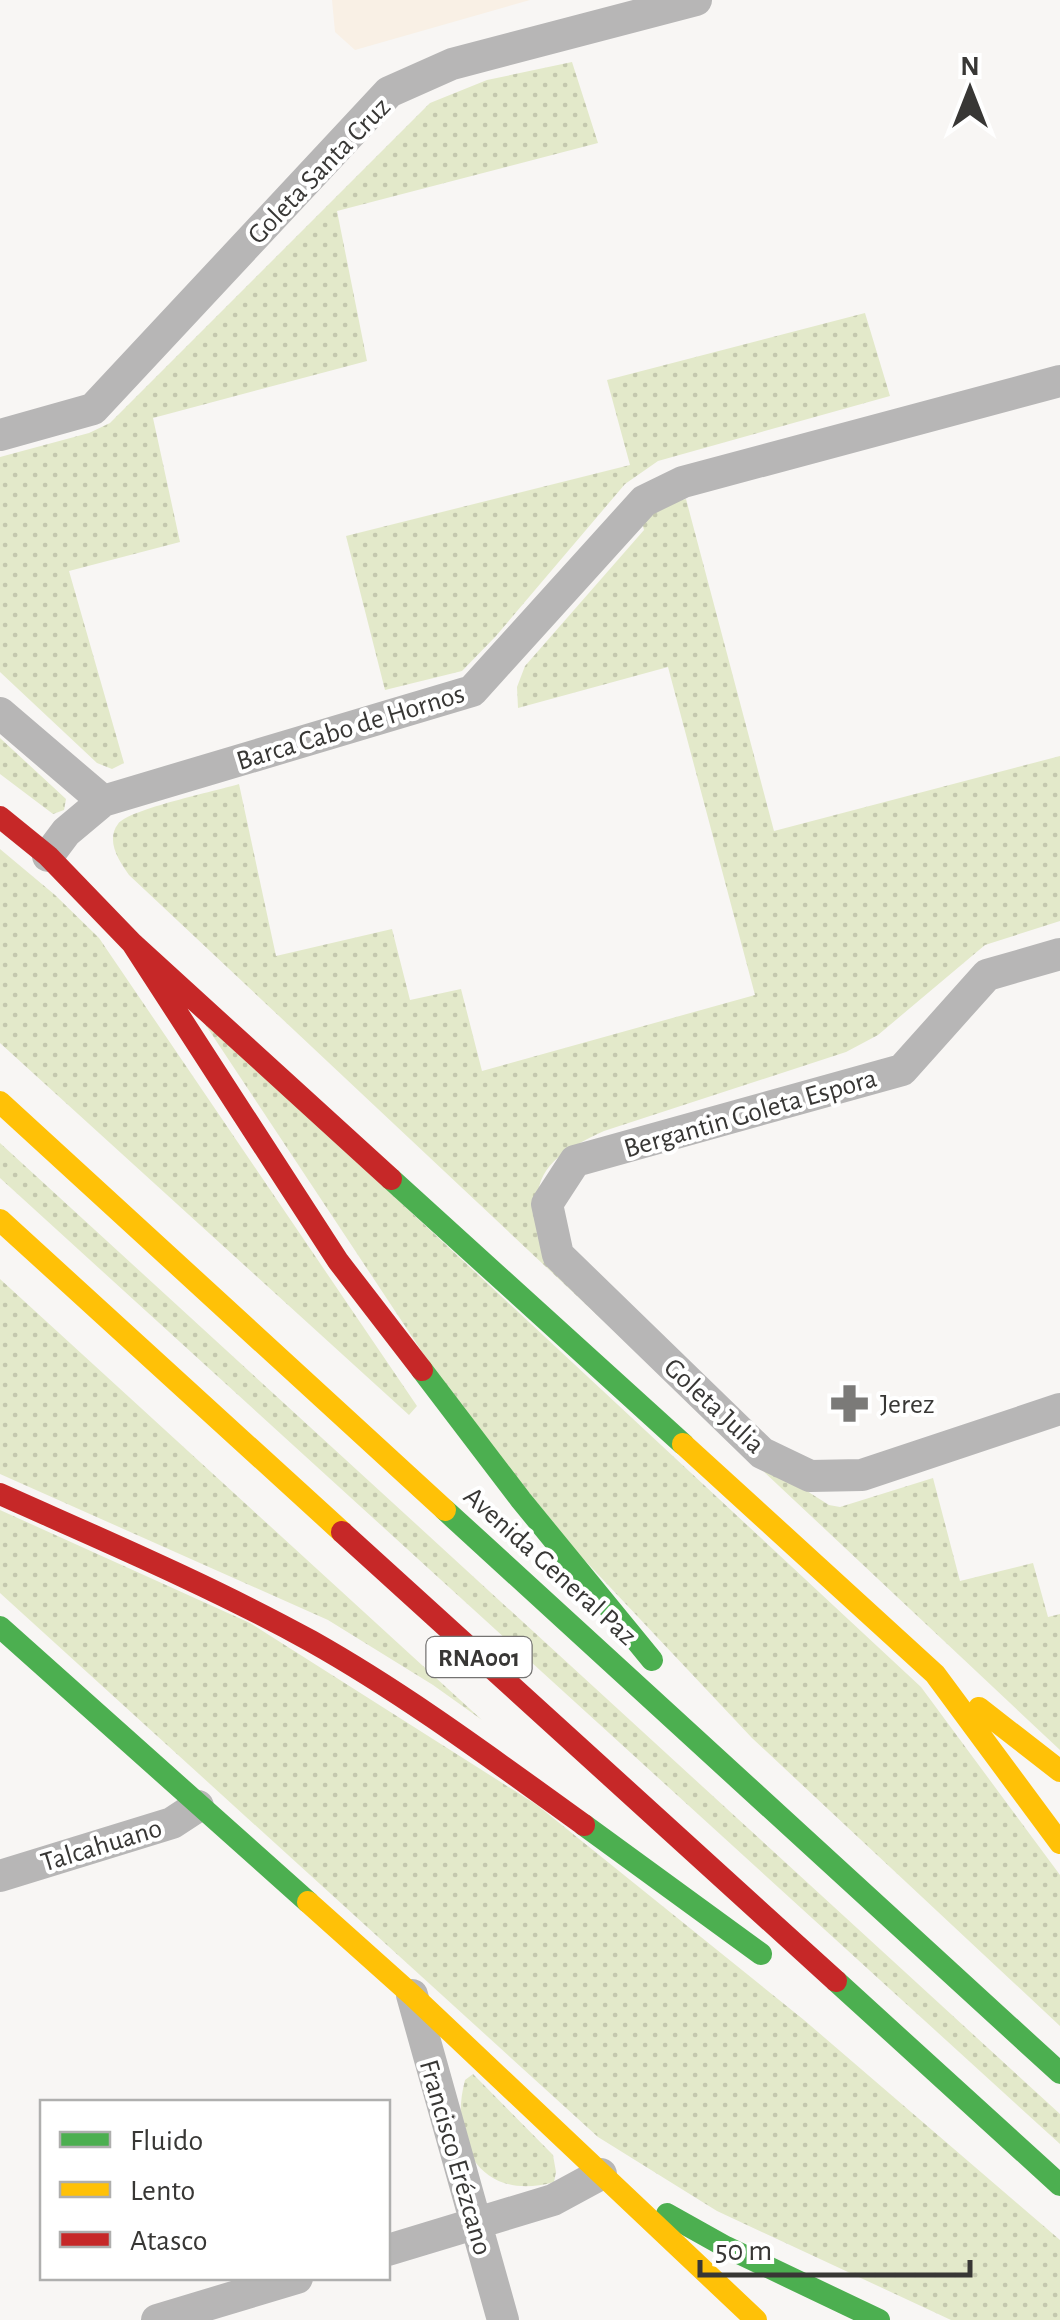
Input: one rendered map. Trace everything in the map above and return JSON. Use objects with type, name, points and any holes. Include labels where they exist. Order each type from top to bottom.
[{"type":"main road","points":[[0,818],[48,856],[132,942],[935,1674],[1060,1771]]},
{"type":"main road","points":[[132,942],[338,1261],[520,1500],[774,1810]]},
{"type":"main road","name":"Avenida General Paz","points":[[0,1102],[1060,2073]]},
{"type":"main road","name":"RNA001","points":[[0,1220],[1060,2185]]},
{"type":"main road","points":[[0,1494],[220,1592],[314,1643],[449,1727],[783,1970]]},
{"type":"main road","points":[[0,1627],[412,1994],[756,2320]]},
{"type":"main road","points":[[935,1674],[1060,1844]]},
{"type":"main road","points":[[815,1993],[958,2094]]},
{"type":"main road","points":[[607,2179],[726,2248],[879,2320]]},
{"type":"street","name":"Goleta Santa Cruz","points":[[0,435],[94,409],[390,92],[452,64],[696,0]]},
{"type":"street","name":"Barca Cabo de Hornos","points":[[48,856],[66,832],[103,801],[472,691],[644,501],[683,482],[1060,381]]},
{"type":"street","points":[[0,713],[103,801]]},
{"type":"street","name":"Bergantin Goleta Espora","points":[[575,1160],[902,1070],[987,976],[1060,954]]},
{"type":"street","name":"Goleta Julia","points":[[575,1160],[547,1204],[558,1255],[762,1453],[810,1476],[862,1475],[1060,1409]]},
{"type":"street","name":"Talcahuano","points":[[0,1876],[172,1823],[198,1806]]},
{"type":"street","name":"Francisco Erézcano","points":[[412,1994],[503,2320]]},
{"type":"street","points":[[390,2249],[553,2200],[607,2179]]},
{"type":"street","points":[[157,2320],[290,2280]]},
{"type":"shaded area","points":[[332,0],[530,0],[355,50],[335,32]]},
{"type":"green space","points":[[572,62],[598,143],[337,211],[367,361],[153,418],[180,542],[69,571],[124,763],[112,769],[97,763],[0,672],[0,457],[89,433],[110,423],[430,103],[487,80]]},
{"type":"green space","points":[[865,313],[890,396],[658,461],[625,484],[462,671],[385,690],[346,536],[630,465],[607,380]]},
{"type":"green space","points":[[686,499],[774,831],[1060,756],[1060,921],[985,945],[878,1035],[846,1052],[604,1131],[568,1150],[545,1172],[540,1185],[537,1201],[543,1243],[810,1493],[840,1507],[933,1478],[960,1581],[1033,1563],[1048,1617],[1060,1614],[1060,1750],[129,875],[115,851],[114,831],[125,818],[239,784],[276,956],[392,929],[410,1000],[461,989],[482,1071],[755,995],[668,667],[518,708],[517,687],[525,666],[644,530],[639,511]]},
{"type":"green space","points":[[0,738],[66,799],[64,810],[53,814],[0,774]]},
{"type":"green space","points":[[0,849],[99,938],[417,1406],[409,1415],[0,1043]]},
{"type":"green space","points":[[199,1015],[921,1687],[1060,1875],[1060,2026],[752,1738],[576,1551],[454,1400]]},
{"type":"green space","points":[[0,1143],[1060,2114],[1060,2144],[0,1178]]},
{"type":"green space","points":[[0,1279],[482,1720],[328,1620],[0,1474]]},
{"type":"green space","points":[[0,1510],[250,1623],[537,1805],[804,2020],[1060,2240],[1060,2320],[951,2320],[717,2211],[598,2137],[0,1593]]},
{"type":"green space","points":[[473,2074],[553,2155],[554,2182],[507,2184],[476,2163],[467,2146],[461,2104],[465,2080]]},
{"type":"traffic: fast","points":[[391,1179],[683,1444]]},
{"type":"traffic: fast","points":[[422,1370],[521,1500],[652,1660]]},
{"type":"traffic: fast","points":[[445,1510],[1060,2073]]},
{"type":"traffic: fast","points":[[0,1627],[308,1902]]},
{"type":"traffic: fast","points":[[584,1825],[761,1954]]},
{"type":"traffic: fast","points":[[836,1981],[1060,2185]]},
{"type":"traffic: fast","points":[[667,2214],[726,2247],[879,2320]]},
{"type":"traffic: slow","points":[[0,1102],[445,1510]]},
{"type":"traffic: slow","points":[[0,1220],[342,1532]]},
{"type":"traffic: slow","points":[[683,1444],[935,1674],[1060,1843]]},
{"type":"traffic: slow","points":[[979,1708],[1060,1771]]},
{"type":"traffic: slow","points":[[308,1902],[756,2320]]},
{"type":"traffic: jam","points":[[0,817],[48,856],[132,943],[391,1179]]},
{"type":"traffic: jam","points":[[132,943],[338,1261],[422,1370]]},
{"type":"traffic: jam","points":[[0,1494],[196,1583],[311,1641],[416,1706],[584,1825]]},
{"type":"traffic: jam","points":[[342,1532],[836,1981]]},
{"type":"place","name":"Jerez","points":[[850,1403]]}]
